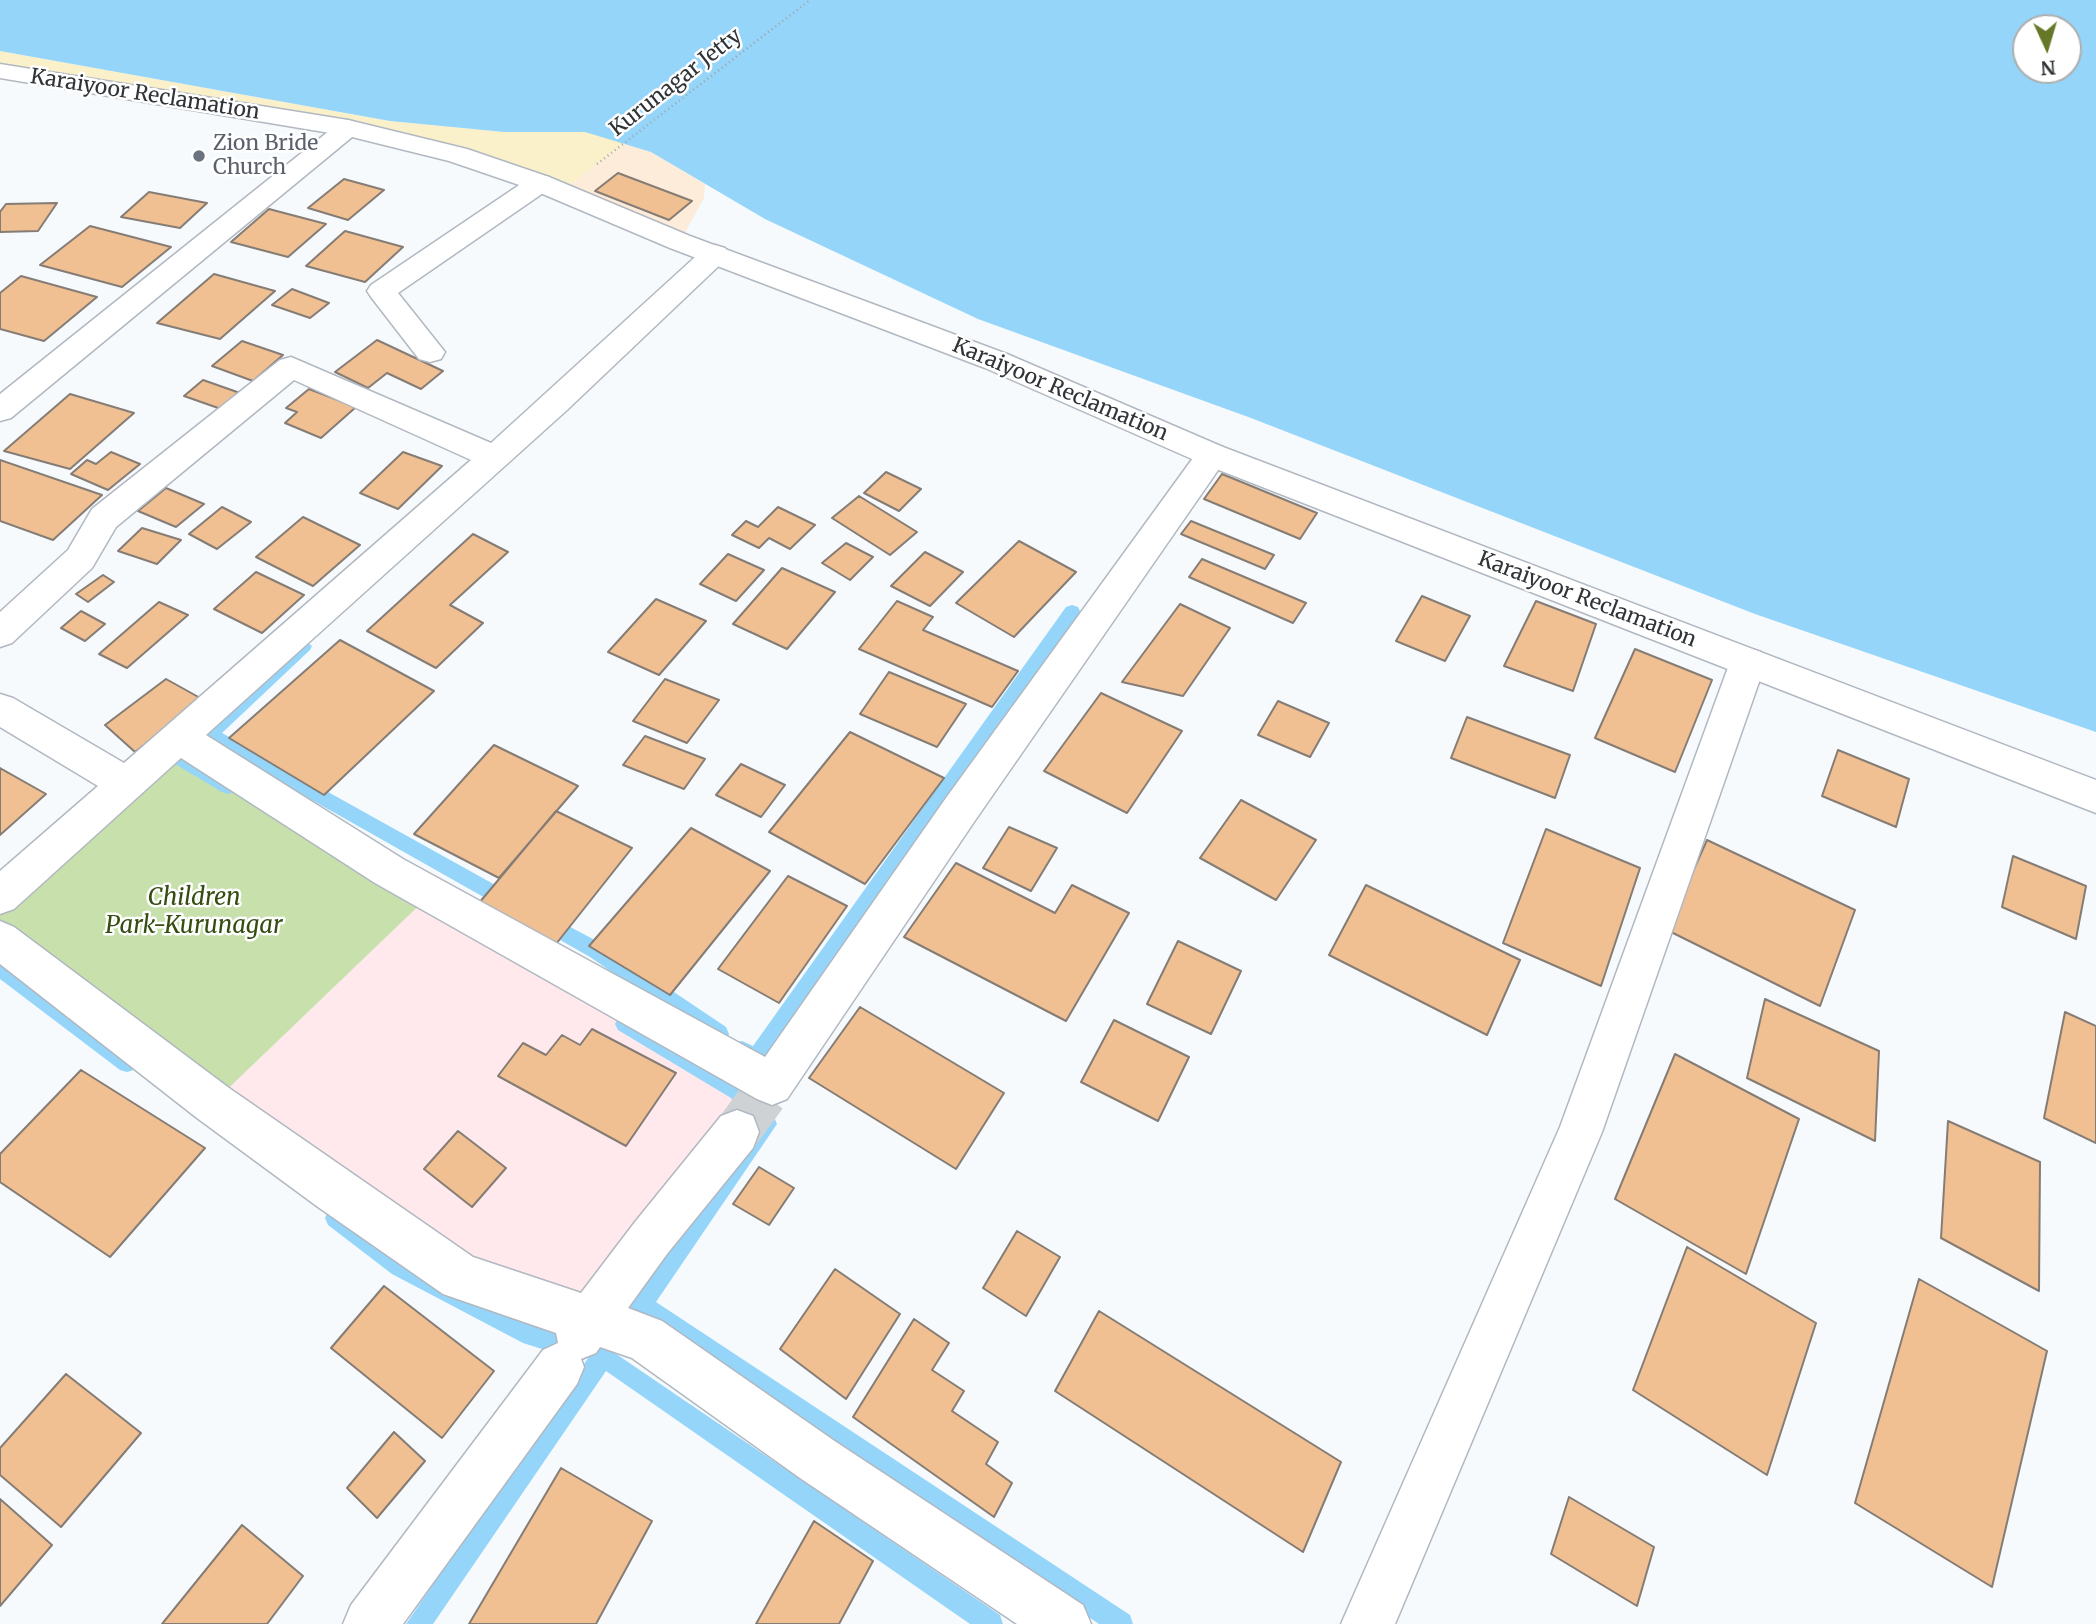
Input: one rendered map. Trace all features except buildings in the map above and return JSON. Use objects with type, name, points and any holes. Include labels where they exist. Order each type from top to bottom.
[{"type":"street","name":"Karaiyoor Reclamation","points":[[0,71],[348,128],[458,155],[551,187],[680,242],[996,361],[1212,455],[2096,797]]},
{"type":"street","points":[[0,410],[348,128]]},
{"type":"street","points":[[430,352],[381,291],[551,187]]},
{"type":"street","points":[[0,896],[494,457],[715,254]]},
{"type":"street","points":[[0,633],[80,559],[104,518],[291,367],[494,457]]},
{"type":"street","points":[[180,738],[389,871],[772,1084],[960,810],[1212,455]]},
{"type":"street","points":[[1368,1624],[1580,1132],[1748,663]]},
{"type":"street","points":[[0,709],[127,784]]},
{"type":"street","points":[[0,940],[246,1127],[460,1277],[509,1295],[576,1340],[645,1338],[818,1460],[1064,1624]]},
{"type":"street","points":[[370,1624],[651,1238],[737,1132]]},
{"type":"path","name":"Kurunagar Jetty","points":[[551,187],[810,0]]},
{"type":"shaded area","points":[[625,143],[651,152],[705,184],[704,198],[680,242],[562,191]]},
{"type":"shaded area","points":[[431,894],[772,1084],[591,1319],[509,1295],[213,1103]]},
{"type":"green space","name":"Children Park-Kurunagar","points":[[180,738],[431,894],[213,1103],[0,940],[0,896]]},
{"type":"sand","points":[[0,51],[390,121],[504,132],[585,132],[625,143],[562,191],[458,155],[0,71]]},
{"type":"water","points":[[0,0],[2096,0],[2096,732],[1755,614],[1251,418],[978,319],[765,219],[651,152],[585,132],[504,132],[390,121],[0,51]]},
{"type":"waterway","points":[[742,1050],[755,1059],[1072,611]]},
{"type":"waterway","points":[[202,741],[304,646]]},
{"type":"waterway","points":[[210,734],[509,902]]},
{"type":"waterway","points":[[181,759],[228,787]]},
{"type":"waterway","points":[[546,922],[597,951],[719,1034]]},
{"type":"waterway","points":[[0,968],[127,1063]]},
{"type":"waterway","points":[[625,1024],[738,1091],[767,1124],[641,1305],[1121,1624]]},
{"type":"waterway","points":[[335,1218],[400,1266],[531,1335],[580,1350]]},
{"type":"waterway","points":[[418,1624],[603,1356],[991,1624]]},
{"type":"tunnel","points":[[737,1132],[772,1084]]},
{"type":"place","name":"Zion Bride Church","points":[[199,156]]}]
